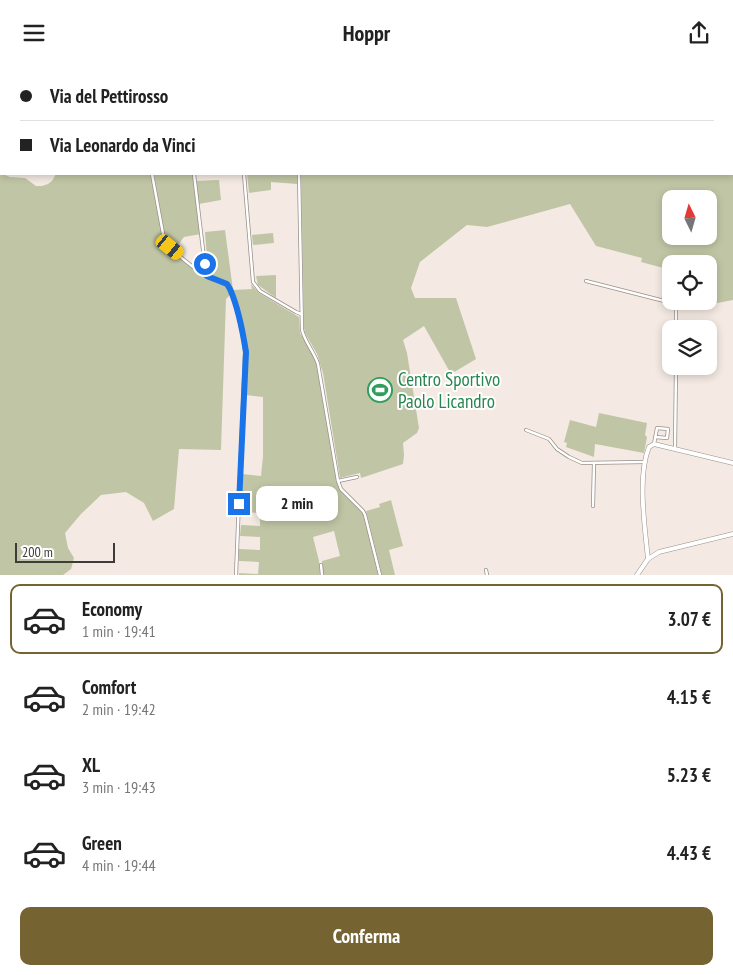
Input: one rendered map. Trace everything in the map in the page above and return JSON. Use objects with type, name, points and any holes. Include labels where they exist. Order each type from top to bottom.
[{"type":"main road","points":[[648,559],[643,490],[648,449],[652,445],[733,463]]},
{"type":"main road","points":[[639,574],[648,559],[654,554],[733,534]]},
{"type":"street","points":[[152,175],[164,239],[170,247],[198,270],[227,284],[232,293],[242,329],[246,352],[236,575]]},
{"type":"street","points":[[194,175],[207,276]]},
{"type":"street","points":[[244,175],[253,282],[260,291],[301,313]]},
{"type":"street","points":[[299,175],[302,333],[316,357],[321,374],[338,481],[341,489],[365,515],[380,575]]},
{"type":"street","points":[[198,270],[205,264]]},
{"type":"street","points":[[586,281],[676,304],[676,320]]},
{"type":"street","points":[[675,449],[676,375]]},
{"type":"street","points":[[652,445],[656,428],[668,429],[667,438],[655,437]]},
{"type":"street","points":[[526,431],[549,439],[557,449],[582,463],[645,462]]},
{"type":"street","points":[[592,506],[594,463]]},
{"type":"street","points":[[338,481],[357,477]]},
{"type":"street","points":[[321,565],[322,575]]},
{"type":"street","points":[[486,571],[487,575]]},
{"type":"green space","points":[[0,175],[25,178],[36,186],[42,186],[52,181],[55,175],[152,175],[164,242],[205,276],[226,287],[231,294],[226,299],[221,450],[179,449],[174,509],[153,521],[144,503],[126,492],[101,495],[65,533],[68,548],[74,558],[71,569],[63,575],[0,575]]},
{"type":"green space","points":[[154,175],[193,175],[201,234],[184,237],[175,249],[165,238]]},
{"type":"green space","points":[[247,175],[297,175],[297,184],[271,182],[271,190],[249,193]]},
{"type":"green space","points":[[301,175],[733,175],[733,300],[717,303],[717,255],[662,255],[662,268],[641,262],[642,258],[596,246],[570,204],[487,227],[467,225],[420,262],[411,288],[415,298],[456,298],[476,359],[451,374],[424,326],[403,340],[407,353],[419,428],[417,433],[403,443],[403,464],[361,478],[360,473],[340,478],[323,373],[317,354],[305,333]]},
{"type":"green space","points":[[219,180],[221,200],[199,204],[196,181]]},
{"type":"green space","points":[[225,230],[233,290],[227,282],[213,278],[208,272],[205,232]]},
{"type":"green space","points":[[273,233],[274,243],[253,245],[252,235]]},
{"type":"green space","points":[[276,275],[276,298],[258,285],[256,276]]},
{"type":"green space","points":[[251,284],[259,293],[299,317],[300,333],[315,358],[319,375],[337,483],[342,492],[358,507],[364,516],[378,575],[323,575],[322,561],[340,556],[334,531],[313,537],[319,561],[320,575],[239,575],[239,573],[258,574],[259,562],[239,561],[239,549],[260,550],[260,537],[240,536],[241,525],[260,526],[260,513],[241,512],[242,474],[261,476],[263,397],[246,395],[248,352],[246,336],[233,290],[252,289]]},
{"type":"green space","points":[[599,413],[647,423],[644,453],[595,444],[594,457],[566,447],[567,443],[564,442],[570,420],[596,427]]},
{"type":"green space","points":[[391,500],[403,546],[389,550],[395,575],[382,575],[366,511],[380,507],[379,504]]},
{"type":"place","name":"Centro Sportivo Paolo Licandro","points":[[380,390]]},
{"type":"route","points":[[205,264],[207,276],[227,284],[232,293],[246,352],[239,504]]}]
